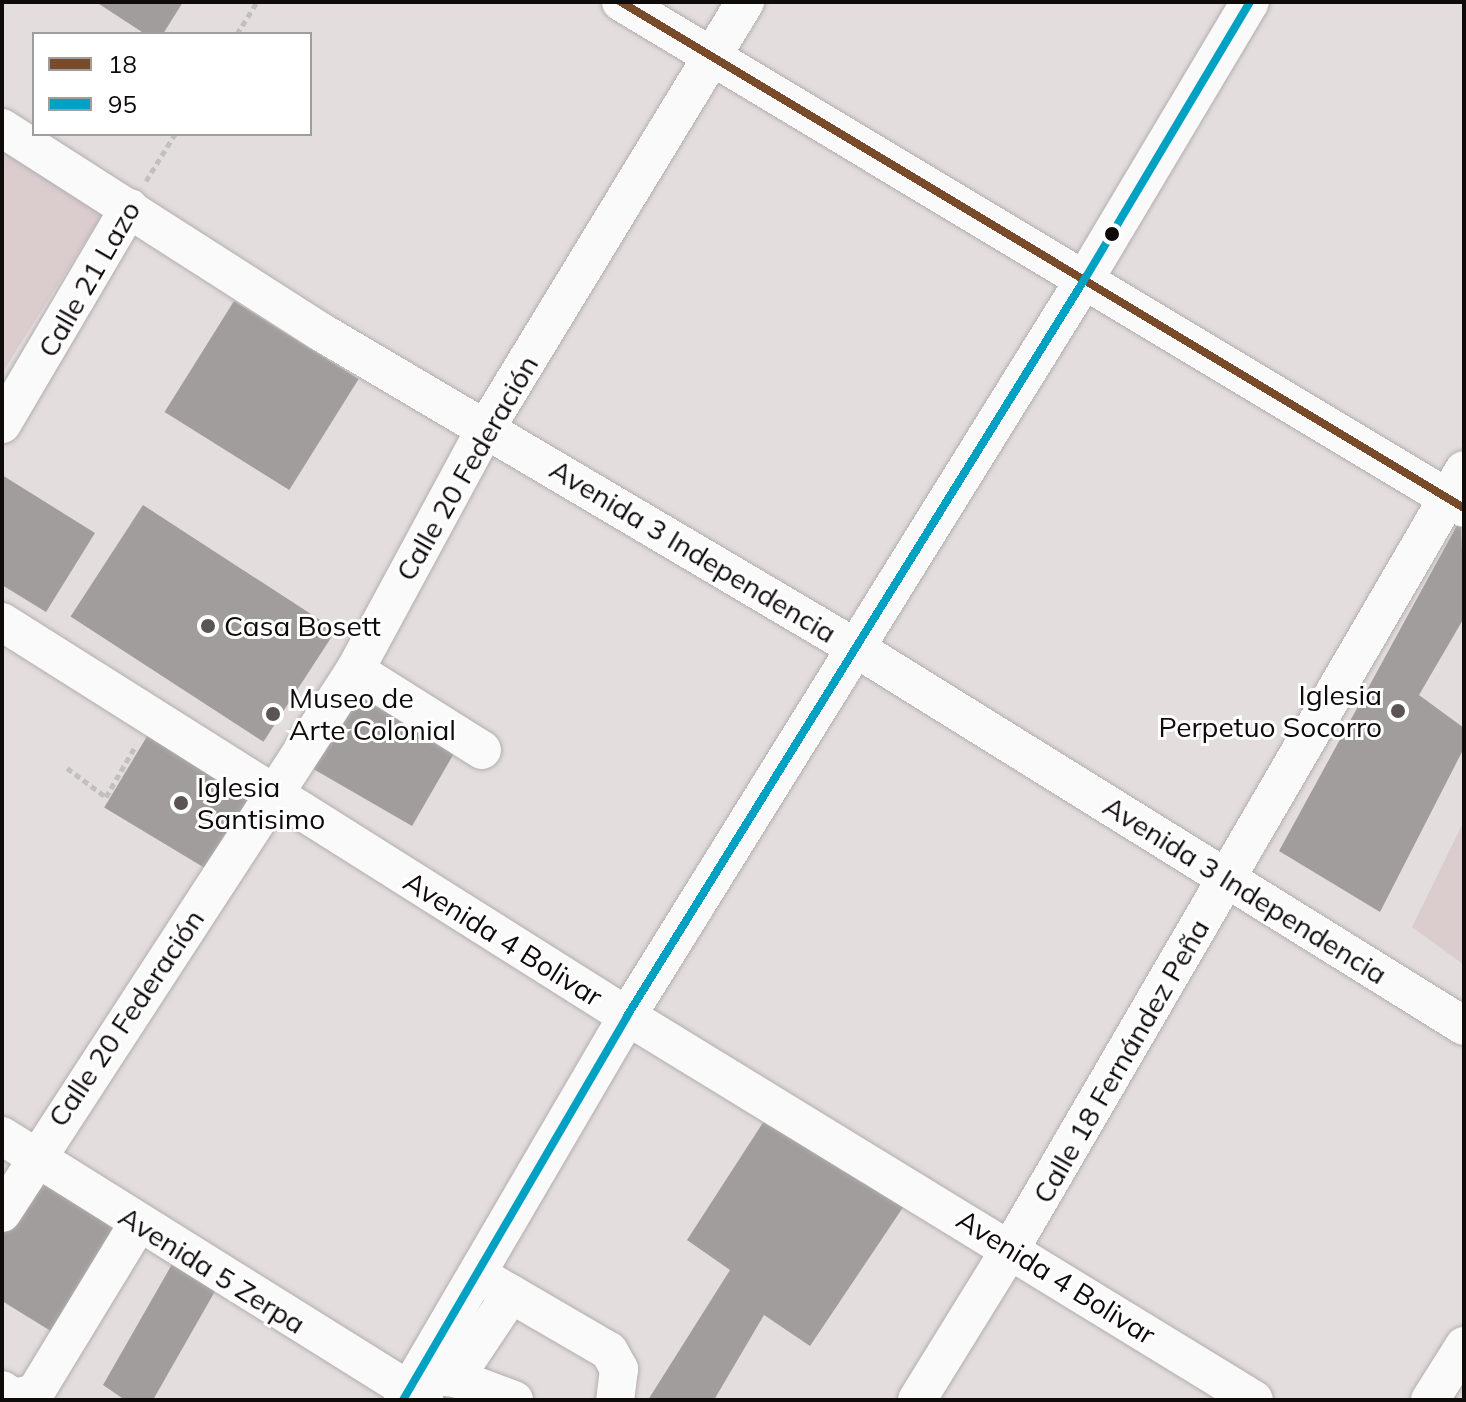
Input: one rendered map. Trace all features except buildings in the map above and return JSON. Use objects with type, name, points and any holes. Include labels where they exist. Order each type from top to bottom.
[{"type":"street","points":[[621,2],[713,59],[1459,492]]},
{"type":"street","name":"Calle 20 Federación","points":[[2,1213],[34,1156],[355,670],[486,428],[745,2]]},
{"type":"street","points":[[422,1389],[495,1285],[627,1016],[1086,277],[1250,2]]},
{"type":"street","name":"Avenida 3 Independencia","points":[[2,128],[321,332],[854,647],[1464,1026]]},
{"type":"street","name":"Calle 21 Lazo","points":[[2,424],[129,208]]},
{"type":"street","name":"Calle 18 Fernández Peña","points":[[917,1400],[1011,1248],[1459,492]]},
{"type":"street","name":"Avenida 4 Bolivar","points":[[2,622],[627,1016],[1011,1248],[1254,1400]]},
{"type":"street","points":[[355,670],[482,750]]},
{"type":"street","name":"Avenida 5 Zerpa","points":[[2,1136],[137,1225],[422,1389],[514,1400]]},
{"type":"street","points":[[2,1390],[14,1398],[35,1393],[137,1225]]},
{"type":"street","points":[[495,1285],[609,1351],[619,1369],[615,1400]]},
{"type":"street","points":[[1430,1400],[1464,1346]]},
{"type":"path","points":[[238,32],[257,2]]},
{"type":"path","name":"Calle 21 Lazo","points":[[129,208],[174,136]]},
{"type":"path","points":[[67,768],[106,797],[152,716]]},
{"type":"shaded area","points":[[2,122],[116,193],[2,373]]},
{"type":"shaded area","points":[[1464,821],[1464,965],[1412,927]]},
{"type":"transit line","name":"18","points":[[621,2],[1464,508]]},
{"type":"transit line","name":"95","points":[[403,1400],[627,1016],[1086,277],[1250,2]]},
{"type":"place","name":"Casa Bosett","points":[[208,626]]},
{"type":"place","name":"Iglesia Perpetuo Socorro","points":[[1398,711]]},
{"type":"place","name":"Museo de Arte Colonial","points":[[273,714]]},
{"type":"place","name":"Iglesia Santisimo","points":[[181,803]]}]
